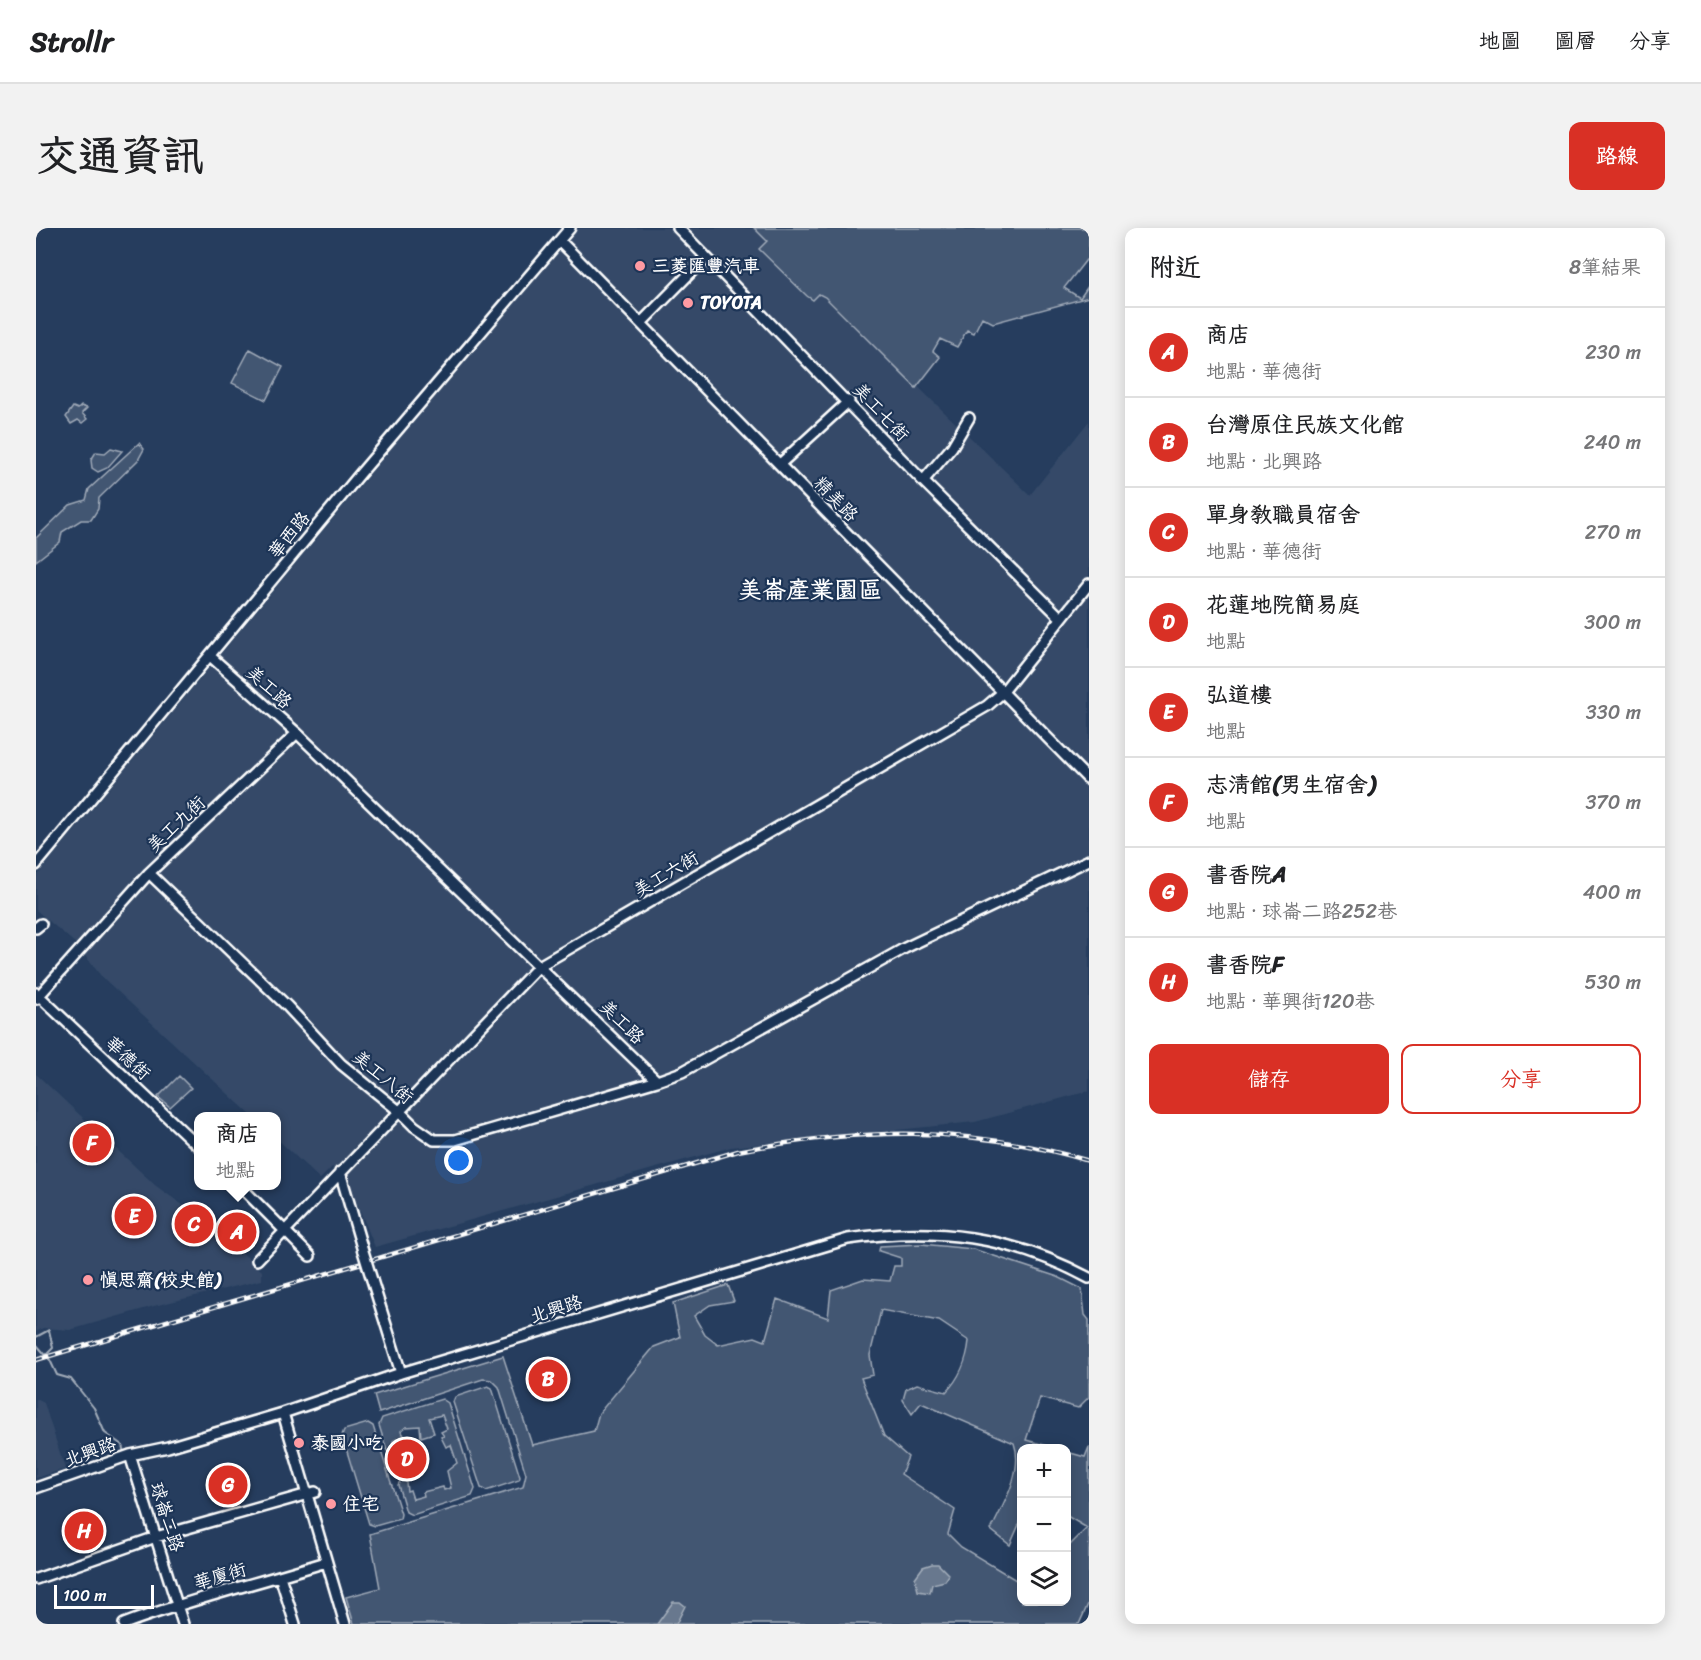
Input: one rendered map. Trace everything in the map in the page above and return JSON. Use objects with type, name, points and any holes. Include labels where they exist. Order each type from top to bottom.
[{"type":"street","name":"華西路","points":[[36,865],[360,474],[570,228]]},
{"type":"street","name":"美工七街","points":[[678,228],[849,401],[923,481],[1061,618]]},
{"type":"street","name":"精美路","points":[[560,241],[1088,779]]},
{"type":"street","points":[[641,323],[706,257]]},
{"type":"street","points":[[780,465],[849,401]]},
{"type":"street","points":[[923,481],[952,447],[969,418]]},
{"type":"street","name":"美工六街","points":[[257,1260],[539,966],[987,706],[1002,693],[1089,584]]},
{"type":"street","name":"美工路","points":[[210,656],[297,734],[657,1081]]},
{"type":"street","name":"美工九街","points":[[37,996],[149,873],[297,734]]},
{"type":"street","points":[[657,1081],[682,1072],[905,948],[1089,860]]},
{"type":"street","name":"美工八街","points":[[149,873],[287,1006],[341,1064],[414,1126],[434,1140],[455,1140],[657,1081]]},
{"type":"street","name":"華德街","points":[[37,996],[194,1142]]},
{"type":"street","points":[[340,1172],[401,1373]]},
{"type":"street","points":[[245,1190],[310,1256]]},
{"type":"street","name":"北興路","points":[[36,1488],[129,1455],[168,1448],[283,1413],[401,1373],[848,1239],[923,1232],[963,1235],[1002,1244],[1071,1268],[1089,1278]]},
{"type":"street","points":[[283,1413],[311,1493],[326,1562],[345,1624]]},
{"type":"street","name":"球崙二路","points":[[129,1455],[183,1624]]},
{"type":"street","points":[[36,1579],[156,1537],[311,1493]]},
{"type":"street","name":"華廈街","points":[[124,1624],[177,1604],[217,1596],[326,1562]]},
{"type":"street","points":[[280,1576],[295,1624]]},
{"type":"shaded area","name":"美崙產業園區","points":[[574,228],[754,228],[1030,495],[1089,421],[1089,1091],[975,1122],[731,1147],[375,1247],[347,1179],[332,1167],[320,1179],[281,1143],[281,1112],[248,1112],[101,976],[76,944],[36,910],[36,877]]},
{"type":"shaded area","points":[[754,228],[1089,228],[1089,261],[1086,260],[1064,288],[1080,298],[1089,285],[1089,297],[993,323],[982,317],[974,333],[967,330],[957,347],[940,339],[933,351],[940,357],[916,388],[825,297],[819,294],[813,300],[807,296],[759,249],[767,241]]},
{"type":"shaded area","points":[[250,349],[283,367],[266,400],[232,383]]},
{"type":"shaded area","points":[[81,406],[87,408],[82,413],[87,419],[82,423],[78,420],[71,424],[66,417],[73,407],[78,409]]},
{"type":"shaded area","points":[[139,443],[144,449],[138,460],[99,498],[98,509],[91,520],[81,520],[62,532],[60,542],[36,561],[36,538],[70,505],[86,500],[89,489]]},
{"type":"shaded area","points":[[111,448],[122,451],[107,468],[98,472],[92,468],[91,460],[96,452],[105,453]]},
{"type":"shaded area","points":[[36,1074],[156,1186],[218,1230],[262,1271],[262,1280],[154,1306],[70,1330],[43,1328],[36,1332]]},
{"type":"shaded area","points":[[179,1076],[191,1088],[170,1107],[158,1097]]},
{"type":"shaded area","points":[[921,1244],[973,1249],[1058,1277],[1082,1289],[1085,1315],[1089,1320],[1089,1397],[1078,1408],[1040,1398],[1026,1440],[1041,1444],[1017,1444],[1017,1529],[1010,1545],[991,1530],[1011,1488],[1016,1465],[1014,1443],[921,1403],[912,1414],[903,1400],[906,1389],[917,1384],[946,1392],[962,1369],[969,1341],[939,1321],[881,1310],[870,1355],[873,1375],[861,1378],[884,1436],[908,1457],[901,1474],[955,1510],[948,1534],[961,1547],[1017,1581],[1017,1606],[1071,1606],[1071,1544],[1087,1528],[1071,1518],[1071,1453],[1085,1457],[1089,1447],[1089,1602],[1079,1624],[354,1624],[346,1597],[380,1588],[370,1534],[523,1487],[526,1474],[499,1387],[492,1380],[483,1379],[379,1413],[374,1395],[503,1356],[532,1445],[594,1431],[599,1413],[654,1347],[680,1337],[673,1303],[728,1285],[734,1301],[710,1305],[694,1316],[705,1335],[718,1345],[755,1337],[765,1341],[777,1299],[828,1318],[831,1290],[863,1279],[890,1281],[894,1266],[901,1266],[901,1258],[879,1251],[880,1246]]},
{"type":"shaded area","points":[[488,1386],[492,1388],[520,1477],[519,1480],[486,1491],[481,1488],[453,1402],[455,1397]]},
{"type":"shaded area","points":[[36,1399],[44,1403],[65,1469],[36,1478]]},
{"type":"shaded area","points":[[442,1399],[448,1403],[475,1489],[472,1496],[412,1515],[406,1512],[398,1485],[403,1475],[405,1474],[407,1491],[410,1490],[413,1499],[424,1496],[423,1492],[443,1487],[444,1490],[451,1488],[447,1471],[457,1463],[451,1445],[446,1447],[441,1437],[444,1436],[441,1432],[447,1429],[442,1415],[429,1418],[434,1433],[421,1437],[420,1426],[406,1427],[401,1431],[406,1438],[402,1436],[393,1441],[395,1450],[398,1449],[400,1456],[397,1457],[387,1451],[379,1425],[382,1418]]},
{"type":"shaded area","points":[[368,1423],[373,1426],[401,1514],[400,1519],[375,1526],[369,1524],[342,1435],[344,1430]]},
{"type":"shaded area","points":[[938,1564],[949,1575],[945,1581],[932,1584],[930,1593],[918,1591],[915,1578],[923,1567]]},
{"type":"shaded area","points":[[673,1602],[680,1602],[685,1606],[676,1624],[657,1624]]},
{"type":"waterway","points":[[36,1337],[49,1330],[53,1348],[46,1355]]},
{"type":"waterway","points":[[36,1344],[50,1360],[57,1375],[71,1379],[94,1408],[105,1433],[122,1445],[124,1453]]},
{"type":"railway","points":[[36,1360],[738,1151],[828,1138],[914,1134],[1000,1141],[1044,1149],[1089,1161]]},
{"type":"place","name":"三菱匯豐汽車","points":[[640,266]]},
{"type":"place","name":"TOYOTA","points":[[688,303]]},
{"type":"place","name":"志清館(男生宿舍)","points":[[92,1143]]},
{"type":"place","name":"弘道樓","points":[[134,1216]]},
{"type":"place","name":"單身教職員宿舍","points":[[194,1224]]},
{"type":"place","name":"商店","points":[[237,1232]]},
{"type":"place","name":"慎思齋(校史館)","points":[[88,1280]]},
{"type":"place","name":"台灣原住民族文化館","points":[[548,1379]]},
{"type":"place","name":"泰國小吃","points":[[299,1443]]},
{"type":"place","name":"花蓮地院簡易庭","points":[[407,1459]]},
{"type":"place","name":"書香院A","points":[[228,1485]]},
{"type":"place","name":"住宅","points":[[331,1504]]},
{"type":"place","name":"書香院F","points":[[84,1531]]},
{"type":"district","name":"美崙產業園區","points":[[810,590]]}]
